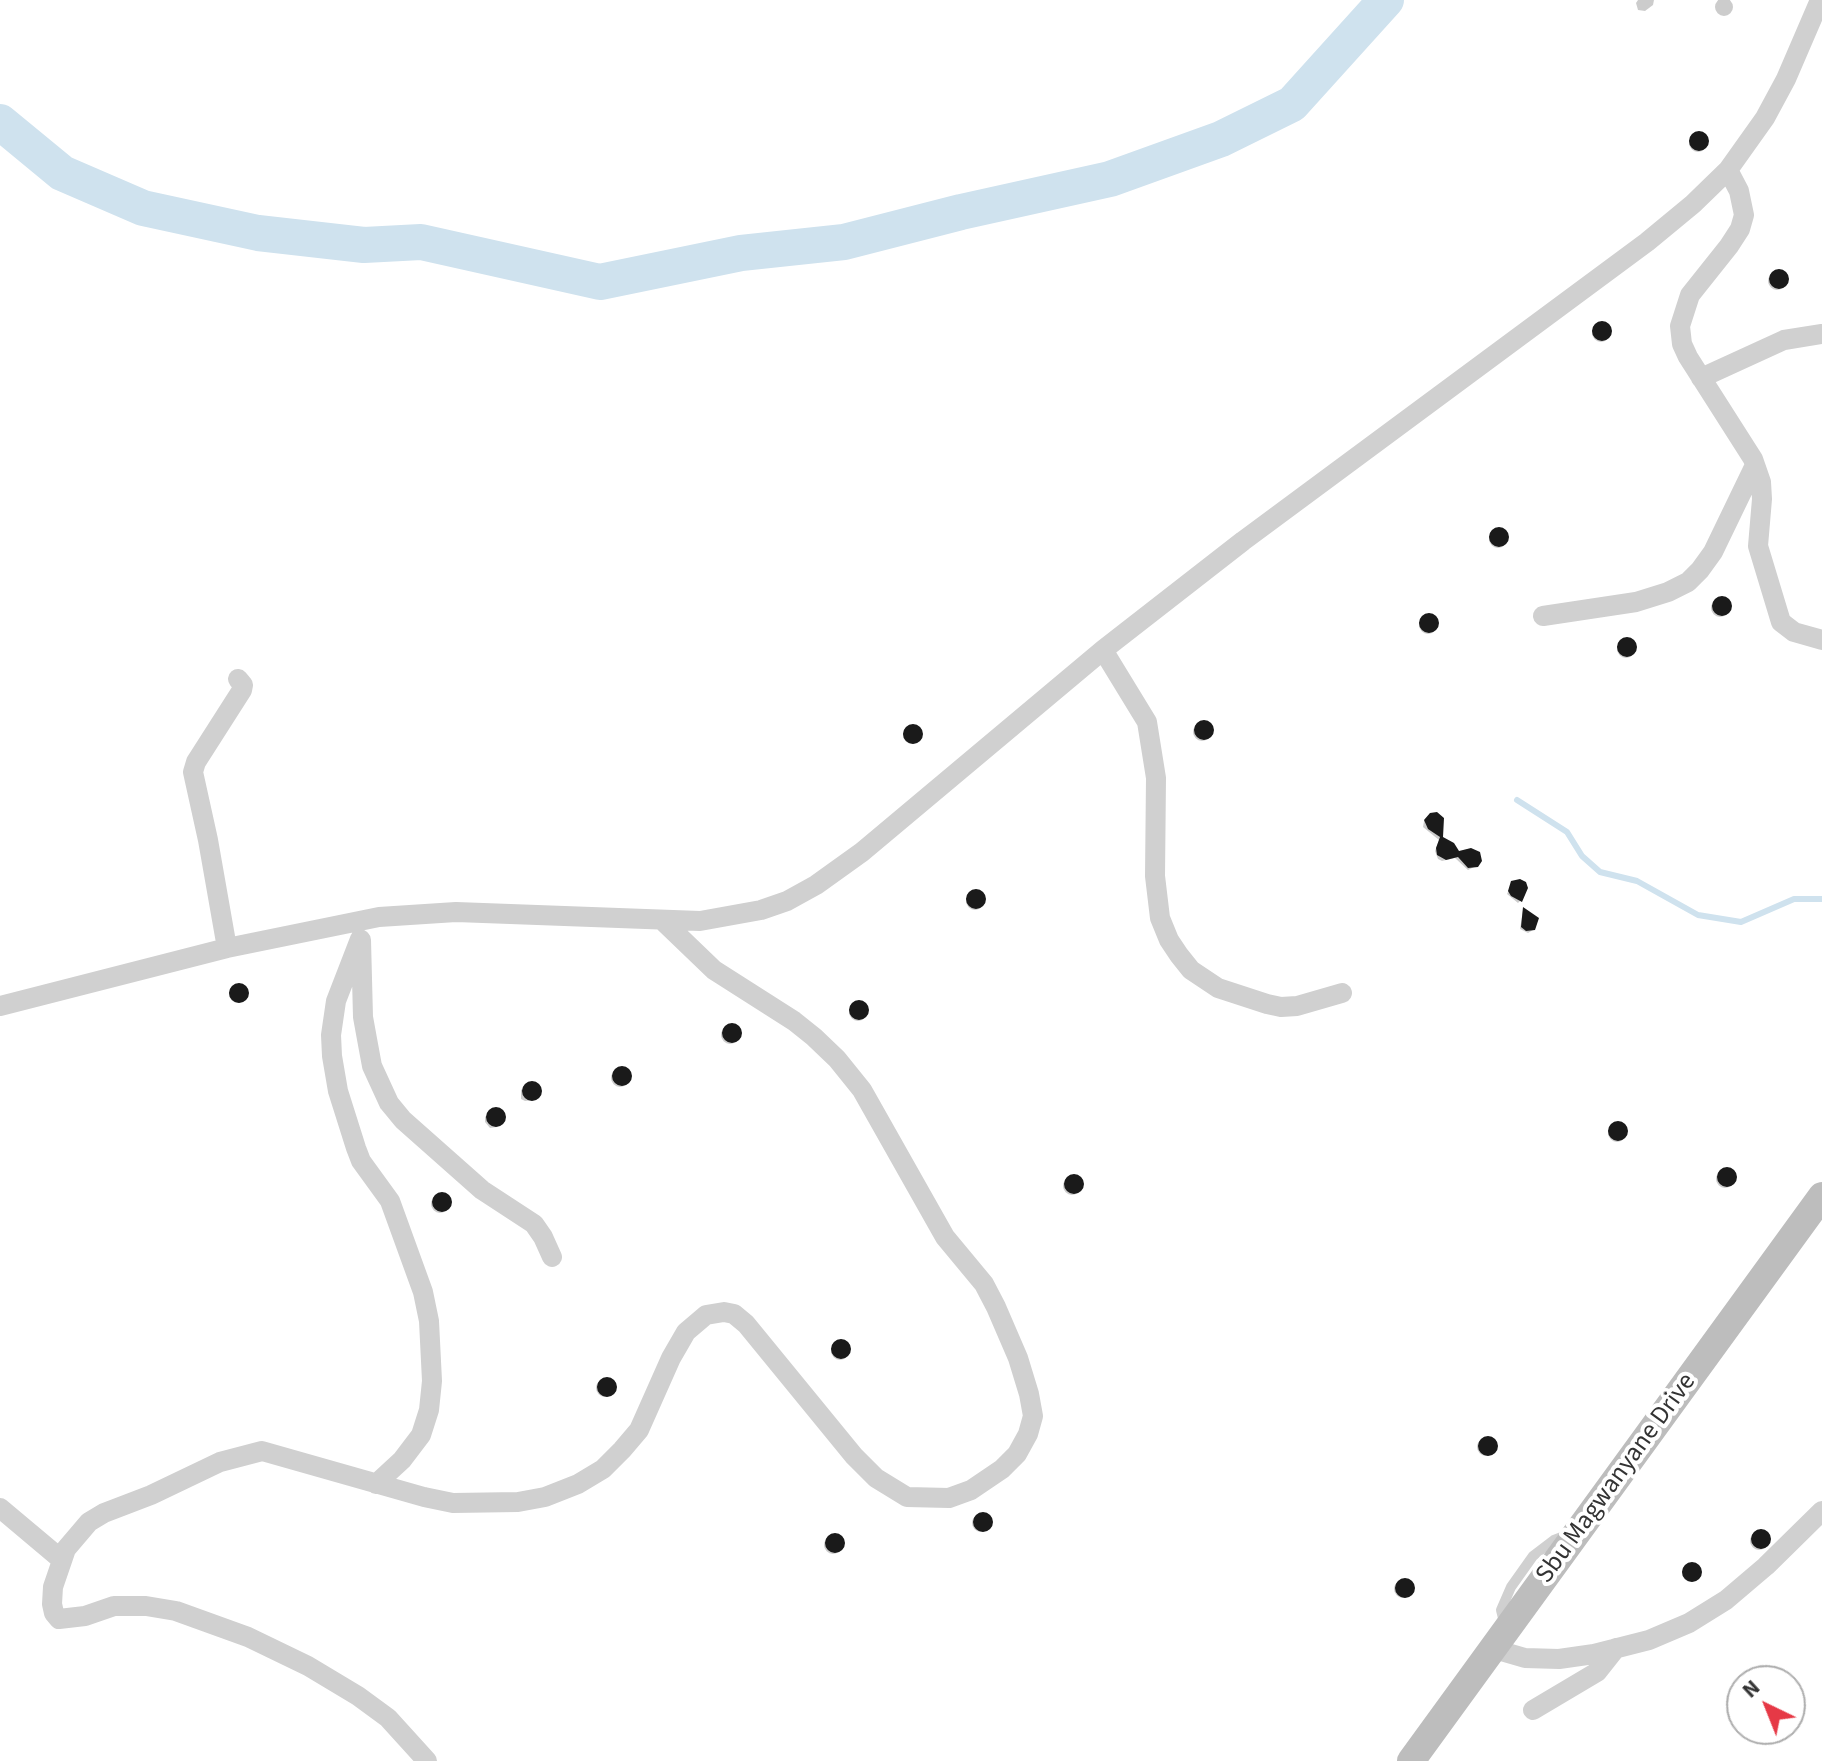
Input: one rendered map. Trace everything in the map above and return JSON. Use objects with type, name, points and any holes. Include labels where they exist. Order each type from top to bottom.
[{"type":"main road","name":"Sbu Magwanyane Drive","points":[[1411,1761],[1822,1196]]},
{"type":"street","points":[[0,1006],[227,948],[358,930],[410,914],[558,914],[700,921],[751,913],[787,901],[816,885],[862,852],[1103,650],[1255,532],[1647,242],[1712,188],[1765,118],[1786,79],[1820,0]]},
{"type":"street","points":[[1728,170],[1743,204],[1744,215],[1740,229],[1690,295],[1680,326],[1682,344],[1701,378],[1742,437],[1755,465],[1762,499],[1758,546],[1781,622],[1794,632],[1822,640]]},
{"type":"street","points":[[1701,378],[1784,340],[1822,334]]},
{"type":"street","points":[[1543,616],[1636,602],[1688,582],[1713,552],[1755,465]]},
{"type":"street","points":[[1103,650],[1147,722],[1156,778],[1155,876],[1160,918],[1179,955],[1191,970],[1210,984],[1267,1004],[1297,1006],[1342,993]]},
{"type":"street","points":[[227,948],[193,772],[196,762],[242,690],[243,685],[238,679]]},
{"type":"street","points":[[427,1761],[388,1718],[358,1696],[308,1666],[248,1637],[176,1611],[146,1606],[114,1606],[85,1616],[59,1619],[52,1604],[53,1587],[62,1560],[77,1534],[104,1513],[248,1453],[273,1452],[376,1484],[453,1503],[518,1502],[545,1497],[578,1484],[603,1469],[639,1430],[686,1332],[706,1315],[724,1312],[734,1314],[746,1324],[854,1456],[876,1478],[907,1497],[949,1498],[971,1490],[1002,1469],[1017,1454],[1028,1434],[1033,1416],[1029,1394],[1018,1358],[996,1307],[984,1284],[945,1237],[862,1090],[814,1037],[714,970],[663,921]]},
{"type":"street","points":[[358,930],[363,1017],[372,1066],[389,1103],[403,1120],[482,1190],[534,1224],[552,1257]]},
{"type":"street","points":[[358,930],[336,1001],[331,1035],[332,1056],[338,1091],[361,1161],[390,1201],[412,1269],[423,1292],[429,1321],[432,1381],[429,1410],[421,1435],[402,1460],[376,1484]]},
{"type":"street","points":[[0,1508],[62,1560]]},
{"type":"street","points":[[1500,1641],[1525,1658],[1559,1659],[1649,1640],[1689,1623],[1726,1600],[1822,1511]]},
{"type":"street","points":[[1533,1710],[1597,1672],[1616,1648]]},
{"type":"building","points":[[1699,131],[1706,134],[1709,141],[1706,148],[1699,151],[1692,148],[1689,141],[1692,134]]},
{"type":"building","points":[[1779,269],[1786,272],[1789,279],[1786,286],[1779,289],[1772,286],[1769,279],[1772,272]]},
{"type":"building","points":[[1602,321],[1609,324],[1612,331],[1609,338],[1602,341],[1595,338],[1592,331],[1595,324]]},
{"type":"building","points":[[1499,527],[1506,530],[1509,537],[1506,544],[1499,547],[1492,544],[1489,537],[1492,530]]},
{"type":"building","points":[[1722,596],[1729,599],[1732,606],[1729,613],[1722,616],[1715,613],[1712,606],[1715,599]]},
{"type":"building","points":[[1429,613],[1436,616],[1439,623],[1436,630],[1429,633],[1422,630],[1419,623],[1422,616]]},
{"type":"building","points":[[1627,637],[1634,640],[1637,647],[1634,654],[1627,657],[1620,654],[1617,647],[1620,640]]},
{"type":"building","points":[[1204,720],[1211,723],[1214,730],[1211,737],[1204,740],[1197,737],[1194,730],[1197,723]]},
{"type":"building","points":[[913,724],[920,727],[923,734],[920,741],[913,744],[906,741],[903,734],[906,727]]},
{"type":"building","points":[[1437,812],[1444,818],[1443,837],[1454,843],[1459,851],[1471,848],[1480,852],[1482,861],[1478,867],[1468,868],[1458,857],[1446,860],[1437,855],[1440,837],[1428,829],[1424,820],[1430,813]]},
{"type":"building","points":[[1520,879],[1526,882],[1528,888],[1522,902],[1508,891],[1511,881]]},
{"type":"building","points":[[976,889],[983,892],[986,899],[983,906],[976,909],[969,906],[966,899],[969,892]]},
{"type":"building","points":[[1523,907],[1539,918],[1535,930],[1526,931],[1521,927]]},
{"type":"building","points":[[239,983],[246,986],[249,993],[246,1000],[239,1003],[232,1000],[229,993],[232,986]]},
{"type":"building","points":[[859,1000],[866,1003],[869,1010],[866,1017],[859,1020],[852,1017],[849,1010],[852,1003]]},
{"type":"building","points":[[732,1023],[739,1026],[742,1033],[739,1040],[732,1043],[725,1040],[722,1033],[725,1026]]},
{"type":"building","points":[[622,1066],[629,1069],[632,1076],[629,1083],[622,1086],[615,1083],[612,1076],[615,1069]]},
{"type":"building","points":[[532,1081],[539,1084],[542,1091],[539,1098],[532,1101],[525,1098],[522,1091],[525,1084]]},
{"type":"building","points":[[496,1107],[503,1110],[506,1117],[503,1124],[496,1127],[489,1124],[486,1117],[489,1110]]},
{"type":"building","points":[[1618,1121],[1625,1124],[1628,1131],[1625,1138],[1618,1141],[1611,1138],[1608,1131],[1611,1124]]},
{"type":"building","points":[[1727,1167],[1734,1170],[1737,1177],[1734,1184],[1727,1187],[1720,1184],[1717,1177],[1720,1170]]},
{"type":"building","points":[[1074,1174],[1081,1177],[1084,1184],[1081,1191],[1074,1194],[1067,1191],[1064,1184],[1067,1177]]},
{"type":"building","points":[[442,1192],[449,1195],[452,1202],[449,1209],[442,1212],[435,1209],[432,1202],[435,1195]]},
{"type":"building","points":[[841,1339],[848,1342],[851,1349],[848,1356],[841,1359],[834,1356],[831,1349],[834,1342]]},
{"type":"building","points":[[607,1377],[614,1380],[617,1387],[614,1394],[607,1397],[600,1394],[597,1387],[600,1380]]},
{"type":"building","points":[[1488,1436],[1495,1439],[1498,1446],[1495,1453],[1488,1456],[1481,1453],[1478,1446],[1481,1439]]},
{"type":"building","points":[[983,1512],[990,1515],[993,1522],[990,1529],[983,1532],[976,1529],[973,1522],[976,1515]]},
{"type":"building","points":[[1761,1529],[1768,1532],[1771,1539],[1768,1546],[1761,1549],[1754,1546],[1751,1539],[1754,1532]]},
{"type":"building","points":[[835,1533],[842,1536],[845,1543],[842,1550],[835,1553],[828,1550],[825,1543],[828,1536]]},
{"type":"building","points":[[1692,1562],[1699,1565],[1702,1572],[1699,1579],[1692,1582],[1685,1579],[1682,1572],[1685,1565]]},
{"type":"building","points":[[1405,1578],[1412,1581],[1415,1588],[1412,1595],[1405,1598],[1398,1595],[1395,1588],[1398,1581]]},
{"type":"waterway","points":[[0,122],[62,173],[143,208],[258,233],[364,245],[421,242],[600,282],[741,253],[844,242],[1110,179],[1221,139],[1292,104],[1386,0]]},
{"type":"waterway","points":[[1517,800],[1567,832],[1582,856],[1600,872],[1637,881],[1698,915],[1741,922],[1794,899],[1822,899]]}]
